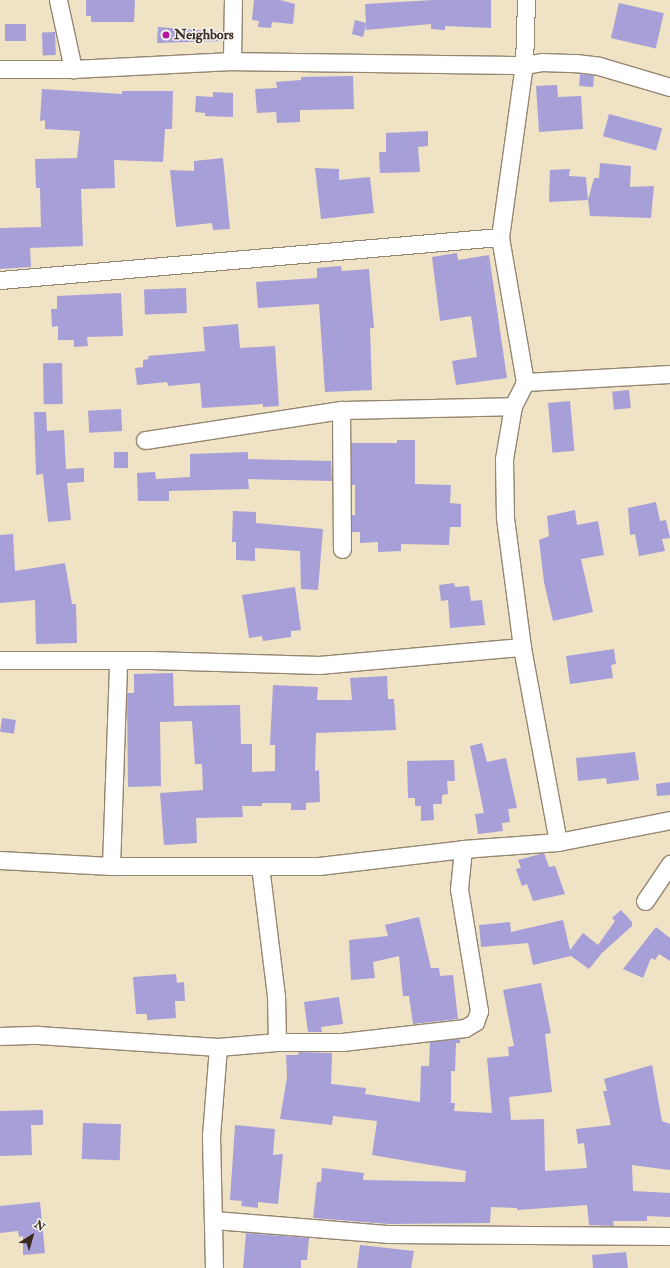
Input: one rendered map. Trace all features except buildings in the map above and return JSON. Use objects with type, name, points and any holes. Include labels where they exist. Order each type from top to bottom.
[{"type":"street","points":[[58,0],[73,69]]},
{"type":"street","points":[[232,61],[233,0]]},
{"type":"street","points":[[526,0],[524,65],[500,237],[525,382],[514,406],[504,459],[505,517],[522,647],[558,842]]},
{"type":"street","points":[[0,69],[73,69],[232,61],[524,65],[542,62],[576,63],[599,66],[670,87]]},
{"type":"street","points":[[0,280],[500,237]]},
{"type":"street","points":[[525,382],[670,374]]},
{"type":"street","points":[[145,440],[341,410],[514,406]]},
{"type":"street","points":[[341,410],[342,549]]},
{"type":"street","points":[[0,660],[320,665],[522,647]]},
{"type":"street","points":[[111,866],[118,661]]},
{"type":"street","points":[[0,860],[111,866],[319,866],[463,849],[558,842],[670,820]]},
{"type":"street","points":[[0,1036],[38,1035],[218,1047],[277,1042],[342,1042],[465,1028],[475,1022],[479,1011],[459,889],[463,849]]},
{"type":"street","points":[[646,901],[670,864]]},
{"type":"street","points":[[260,866],[276,996],[277,1042]]},
{"type":"street","points":[[214,1268],[211,1136],[218,1047]]},
{"type":"street","points":[[214,1220],[389,1234],[670,1236]]},
{"type":"place","name":"Neighbors","points":[[166,35]]}]
